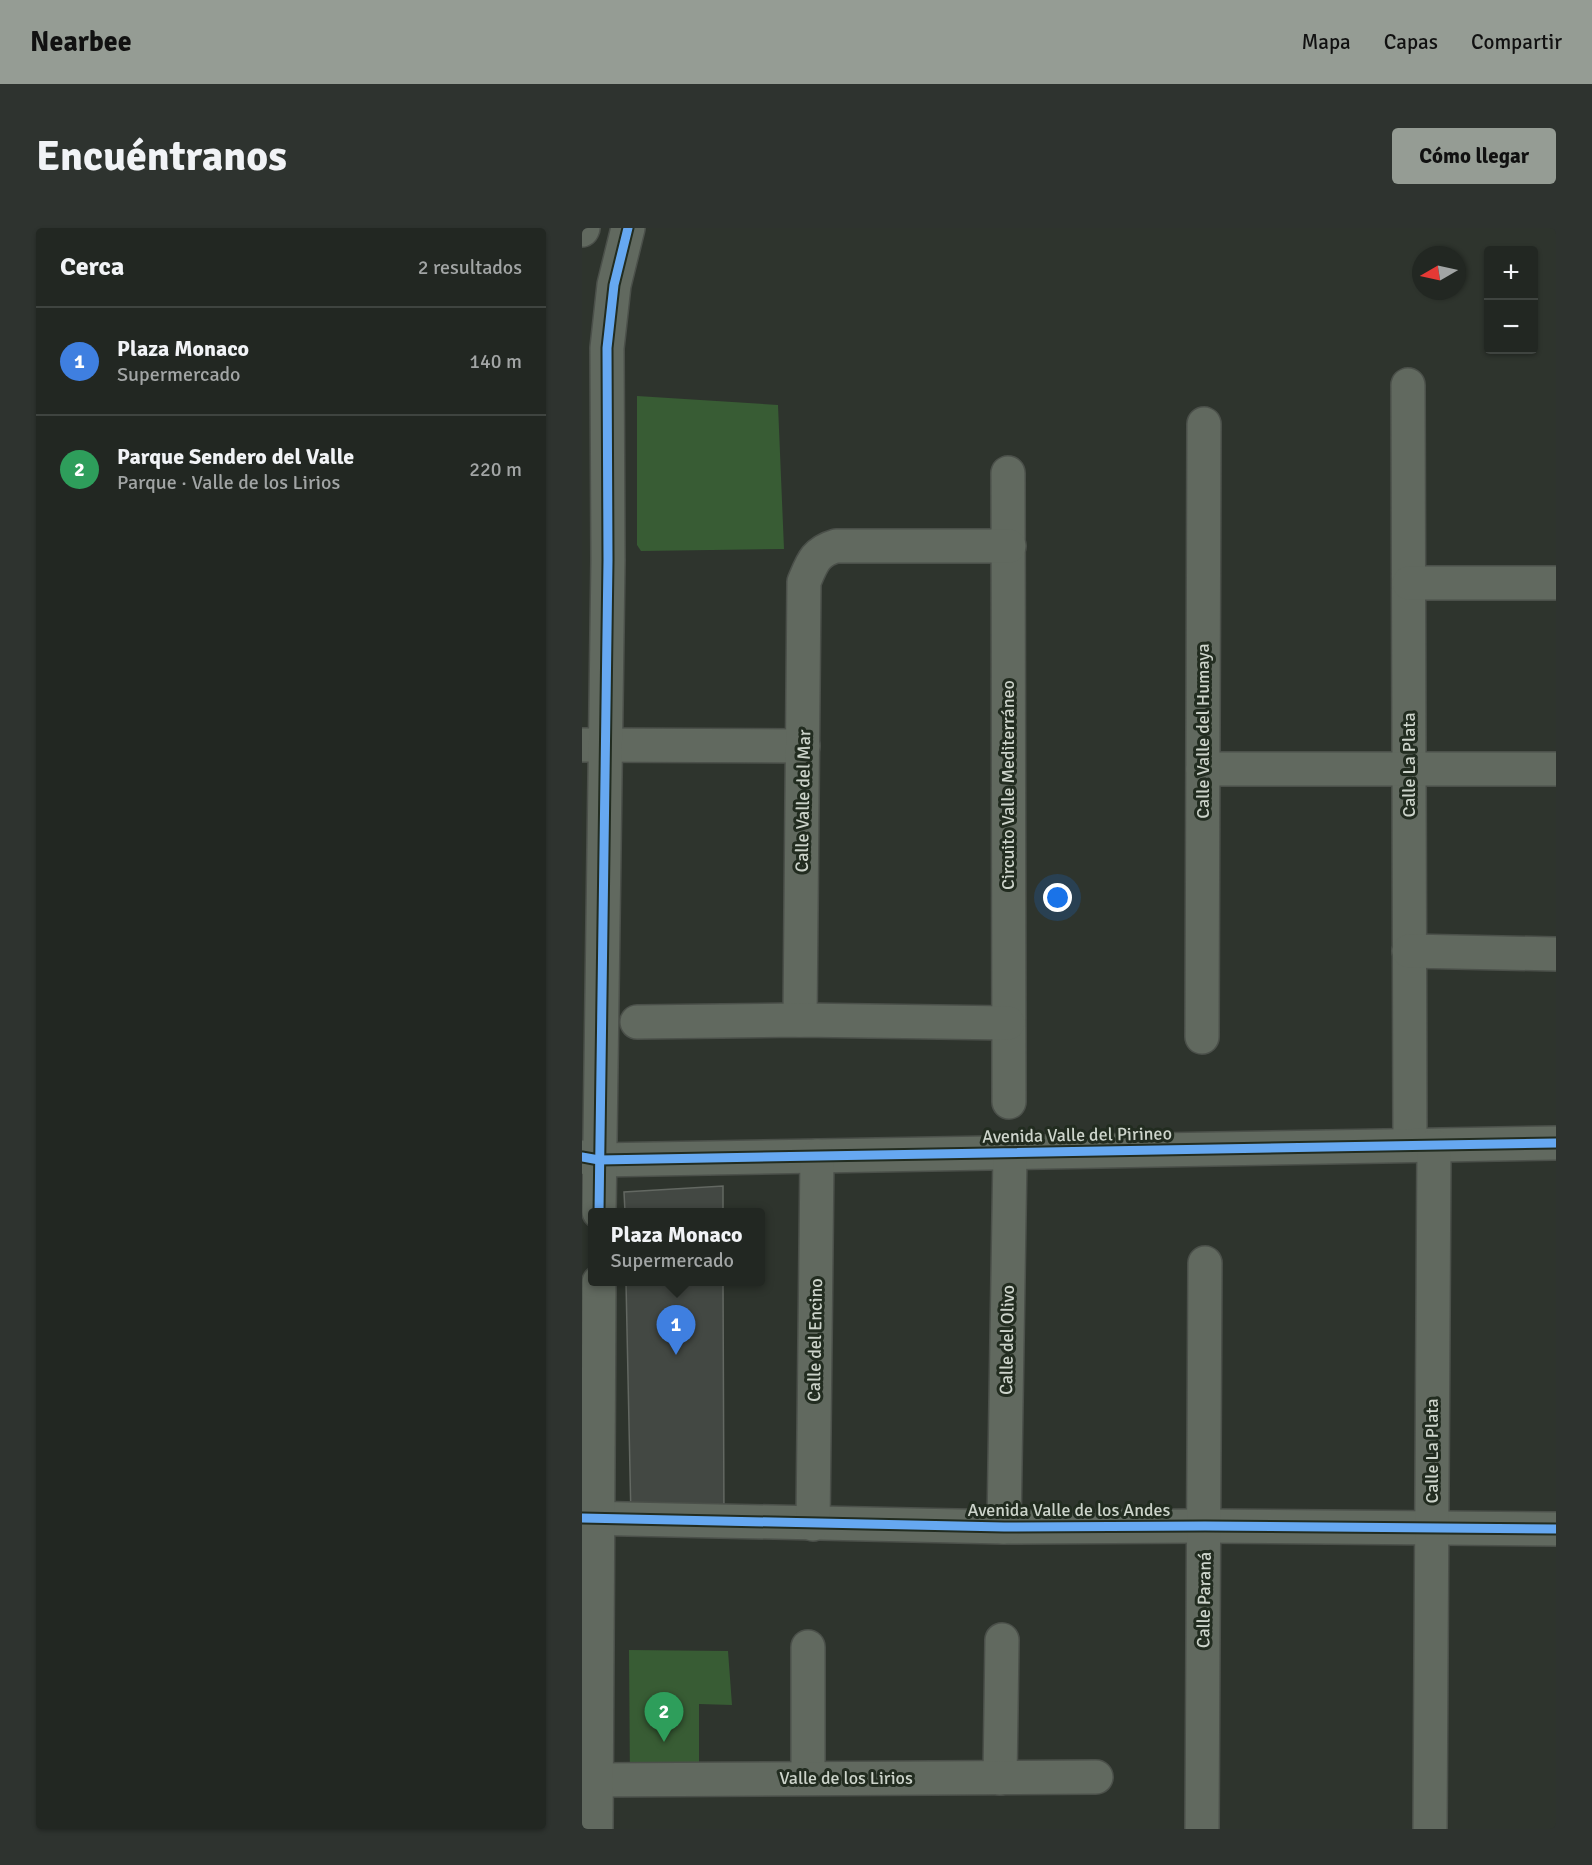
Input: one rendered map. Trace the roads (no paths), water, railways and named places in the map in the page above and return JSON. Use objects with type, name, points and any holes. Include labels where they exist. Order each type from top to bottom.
[{"type":"street","points":[[598,1208],[590,1158],[594,745],[608,560],[594,346],[614,285],[628,228]]},
{"type":"street","name":"Calle La Plata","points":[[1408,385],[1409,951],[1422,1145],[1432,1528],[1430,1829]]},
{"type":"street","name":"Calle Valle del Humaya","points":[[1202,1037],[1204,424]]},
{"type":"street","name":"Circuito Valle Mediterráneo","points":[[1008,473],[1009,1102]]},
{"type":"street","name":"Calle Valle del Mar","points":[[800,1020],[804,582],[814,560],[823,550],[836,546],[1009,546]]},
{"type":"street","points":[[1409,583],[1556,583]]},
{"type":"street","points":[[594,745],[803,746]]},
{"type":"street","points":[[1203,770],[1556,769]]},
{"type":"street","points":[[1409,951],[1556,954]]},
{"type":"street","points":[[637,1022],[800,1020],[1008,1023]]},
{"type":"street","name":"Avenida Valle del Pirineo","points":[[590,1158],[1556,1143]]},
{"type":"street","name":"Calle del Olivo","points":[[1004,1527],[1010,1153]]},
{"type":"street","name":"Calle del Encino","points":[[813,1524],[817,1156]]},
{"type":"street","name":"Calle Paraná","points":[[1202,1829],[1205,1263]]},
{"type":"street","points":[[596,1829],[590,1518],[599,1286]]},
{"type":"street","name":"Avenida Valle de los Andes","points":[[590,1518],[1004,1527],[1556,1529]]},
{"type":"street","points":[[1000,1778],[1002,1640]]},
{"type":"street","points":[[808,1647],[808,1779]]},
{"type":"street","name":"Valle de los Lirios","points":[[596,1779],[1096,1777]]},
{"type":"place","name":"Plaza Monaco","points":[[676,1355]]},
{"type":"place","name":"Parque Sendero del Valle","points":[[664,1742]]}]
